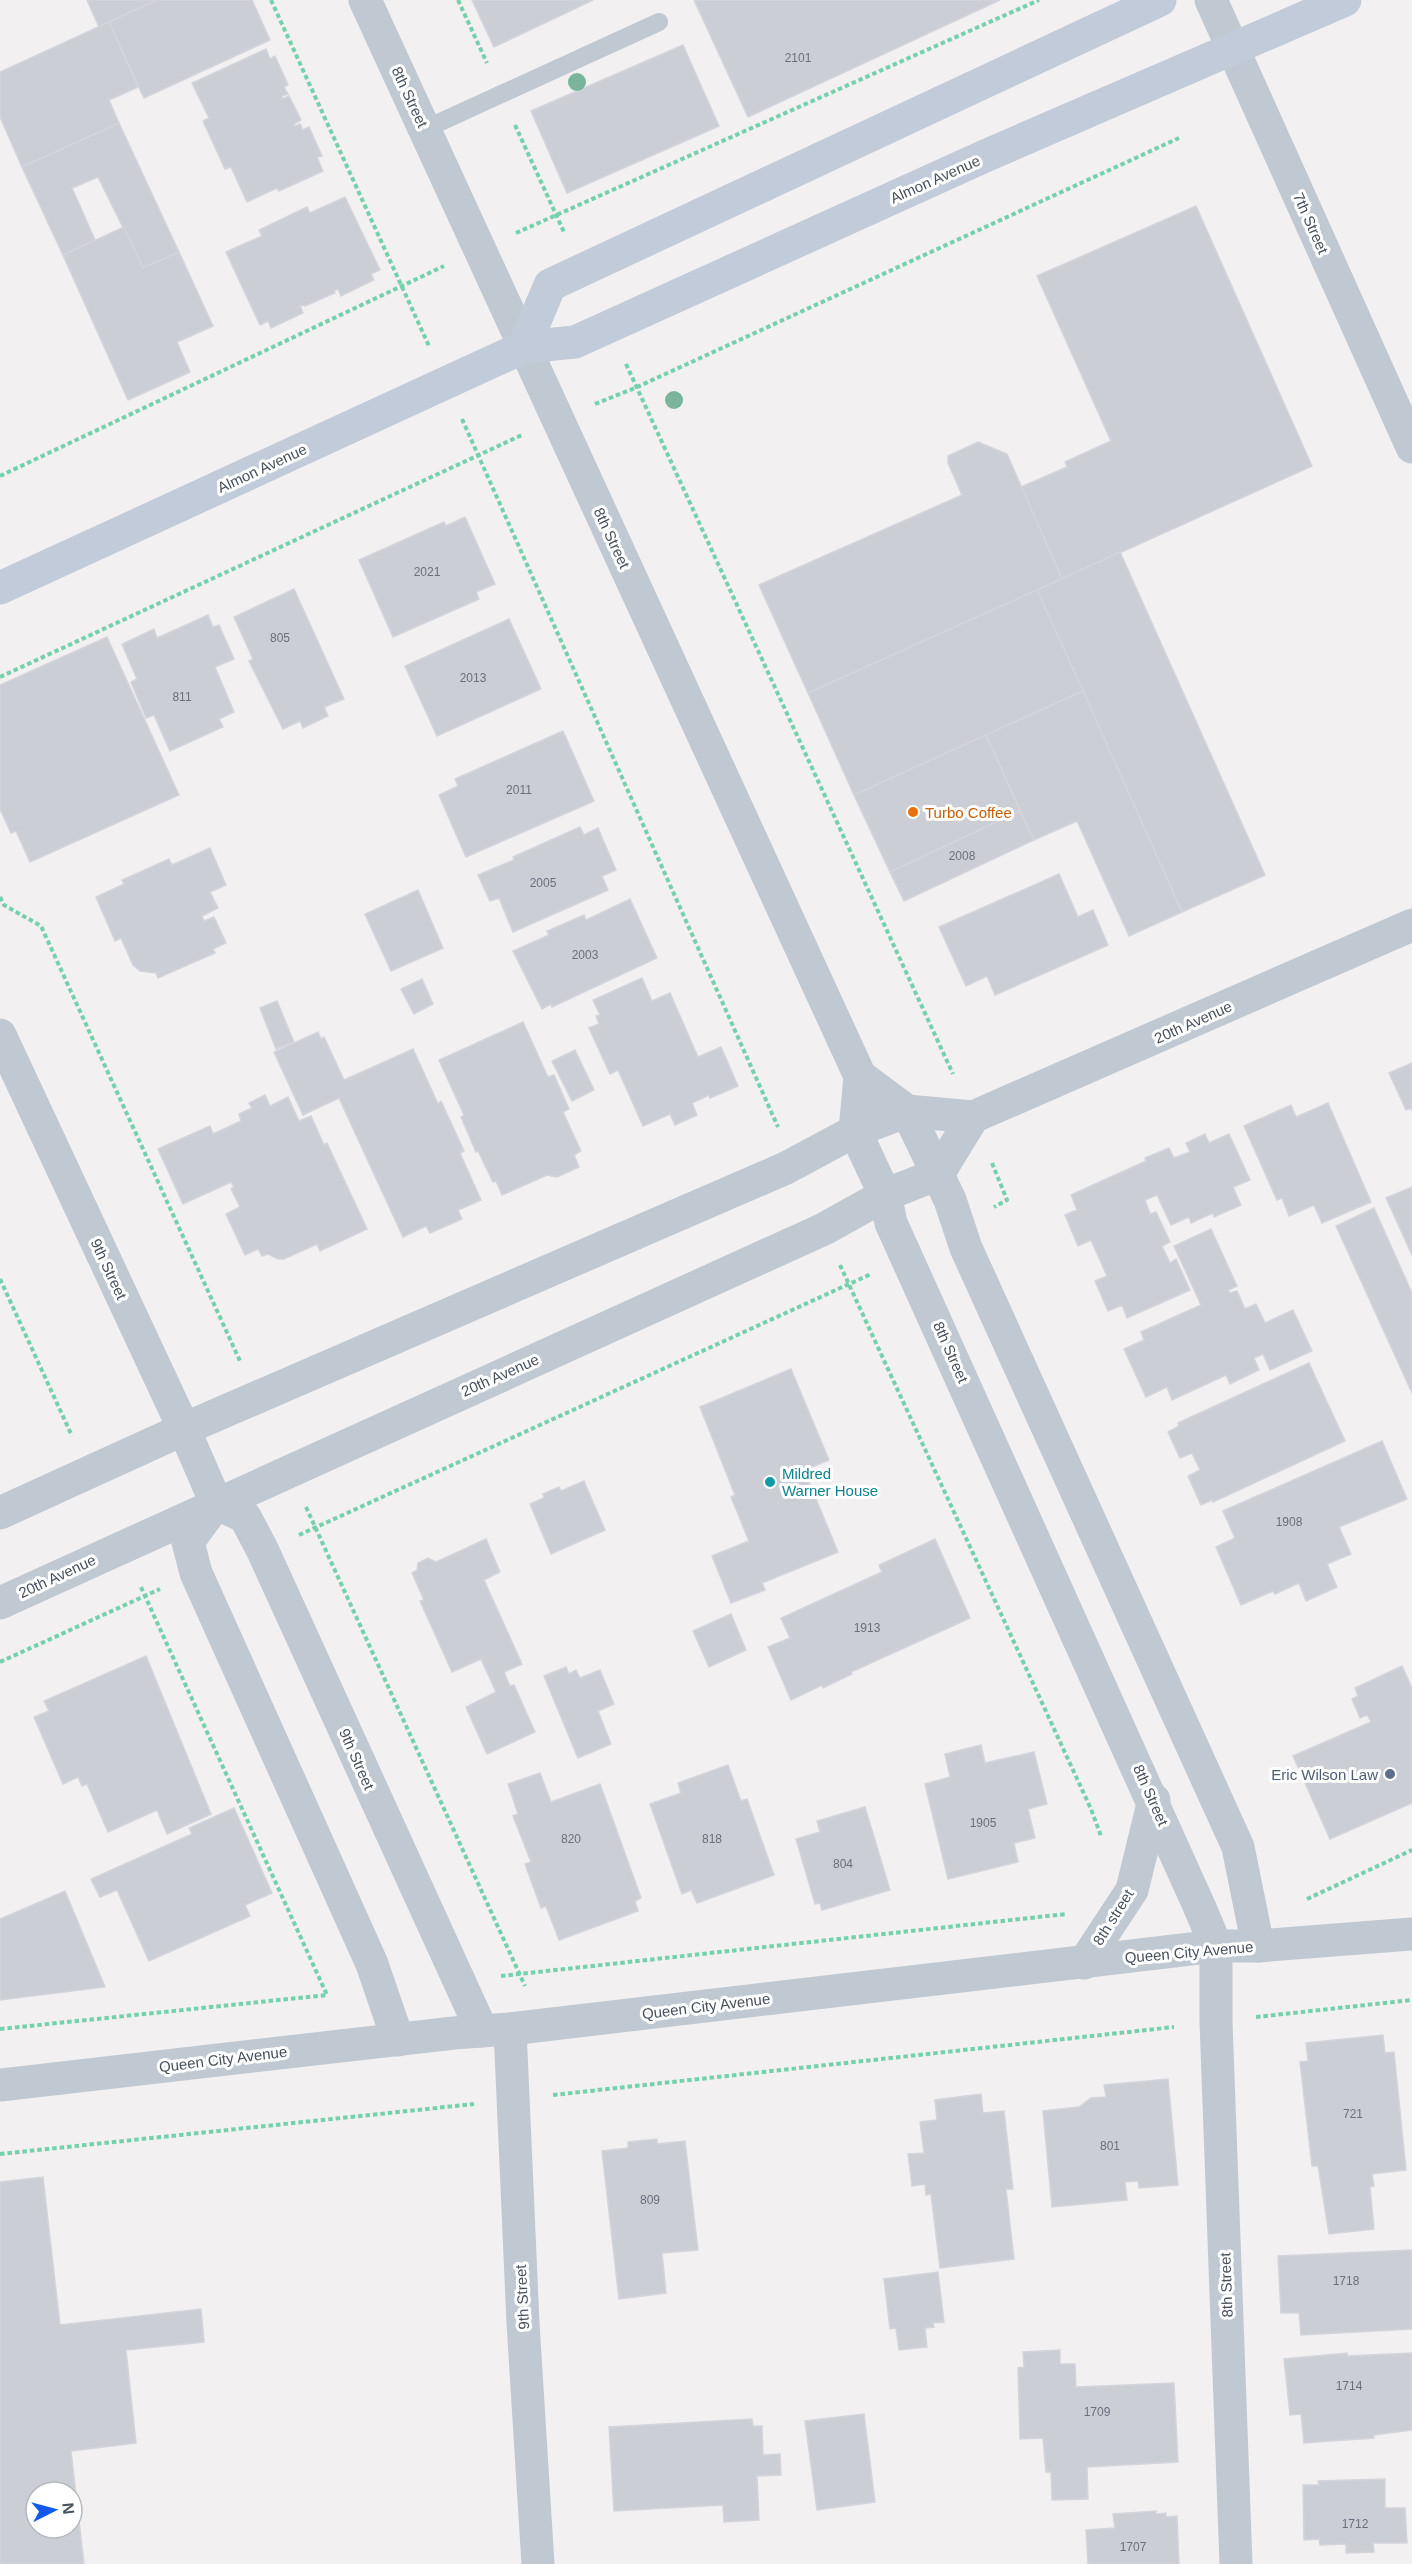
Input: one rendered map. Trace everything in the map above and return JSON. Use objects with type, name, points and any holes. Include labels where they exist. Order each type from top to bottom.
[{"type":"main road","points":[[524,347],[550,285],[1160,0]]},
{"type":"main road","name":"Almon Avenue","points":[[0,588],[524,347],[575,342],[975,161],[1345,0]]},
{"type":"street","name":"8th Street","points":[[365,0],[860,1076],[907,1111],[950,1200],[966,1248],[1238,1847],[1258,1946]]},
{"type":"street","name":"7th Street","points":[[1211,0],[1412,447]]},
{"type":"street","name":"20th Avenue","points":[[0,1513],[184,1429],[795,1163],[855,1131],[907,1111],[973,1117],[1412,925]]},
{"type":"street","name":"9th Street","points":[[0,1035],[184,1429],[216,1503],[245,1517],[262,1548],[496,2030],[513,2099],[523,2323],[538,2564]]},
{"type":"street","name":"8th Street","points":[[860,1076],[855,1131],[885,1195],[891,1222],[1154,1800],[1216,1946],[1216,2022],[1236,2564]]},
{"type":"street","points":[[938,1174],[973,1117]]},
{"type":"street","name":"20th Avenue","points":[[0,1603],[824,1229],[885,1195],[938,1174]]},
{"type":"street","points":[[216,1503],[188,1542],[196,1573],[372,1964],[398,2040]]},
{"type":"street","name":"8th street","points":[[1084,1963],[1131,1890],[1154,1800]]},
{"type":"street","name":"Queen City Avenue","points":[[0,2085],[1084,1963],[1216,1946],[1258,1946],[1412,1934]]},
{"type":"lane","points":[[425,129],[658,22]]},
{"type":"path","points":[[271,0],[795,1163]]},
{"type":"path","points":[[458,0],[582,270]]},
{"type":"path","points":[[609,327],[973,1117],[1007,1200],[958,1226]]},
{"type":"path","points":[[824,1229],[1100,1829],[1103,1845]]},
{"type":"path","points":[[297,1536],[849,1285],[907,1256]]},
{"type":"path","points":[[0,1279],[89,1473]]},
{"type":"path","points":[[0,2029],[327,1995],[122,1546]]},
{"type":"path","points":[[0,1662],[166,1586]]},
{"type":"path","points":[[1305,1900],[1412,1850]]},
{"type":"path","points":[[492,1977],[1075,1913]]},
{"type":"path","points":[[0,2154],[1412,2000]]},
{"type":"building","points":[[87,0],[157,0],[99,27]]},
{"type":"building","points":[[157,0],[252,0],[270,40],[144,98],[109,22]]},
{"type":"building","points":[[472,0],[593,0],[494,47]]},
{"type":"building","points":[[694,0],[1000,0],[748,117]]},
{"type":"building","points":[[109,22],[138,87],[109,100],[119,123],[22,167],[0,117],[0,72]]},
{"type":"building","points":[[683,45],[719,126],[567,193],[531,111]]},
{"type":"building","points":[[266,49],[270,59],[275,56],[288,85],[284,87],[288,94],[282,96],[282,99],[289,96],[301,120],[294,124],[295,126],[300,124],[303,130],[309,127],[322,156],[317,157],[323,171],[279,191],[277,188],[247,202],[231,167],[225,169],[203,121],[209,118],[192,83]]},
{"type":"building","points":[[119,123],[179,252],[143,268],[98,177],[72,188],[95,240],[63,255],[22,167]]},
{"type":"building","points":[[345,197],[380,270],[371,274],[374,280],[341,296],[338,289],[334,291],[335,293],[300,306],[303,313],[271,328],[268,321],[260,325],[226,252],[262,236],[259,230],[307,207],[310,213]]},
{"type":"building","points":[[1196,206],[1312,466],[1062,579],[1021,487],[1067,467],[1065,462],[1111,441],[1037,276]]},
{"type":"building","points":[[124,227],[143,268],[179,252],[213,326],[177,342],[190,372],[128,400],[63,255]]},
{"type":"building","points":[[978,442],[1007,454],[1062,579],[808,693],[759,585],[962,495],[948,463],[948,456]]},
{"type":"building","points":[[465,517],[495,584],[476,592],[479,599],[393,637],[359,560],[444,522],[446,526]]},
{"type":"building","points":[[1120,552],[1265,875],[1182,912],[1037,590]]},
{"type":"building","points":[[294,589],[344,699],[324,707],[328,716],[303,728],[300,721],[283,729],[249,661],[253,659],[234,617]]},
{"type":"building","points":[[1037,590],[1083,691],[854,795],[808,693]]},
{"type":"building","points":[[208,615],[213,627],[219,625],[234,659],[215,667],[234,712],[219,719],[223,727],[170,751],[154,715],[146,718],[131,682],[137,679],[122,644],[154,629],[157,638]]},
{"type":"building","points":[[509,619],[541,689],[437,736],[405,666]]},
{"type":"building","points":[[107,637],[179,795],[30,862],[16,831],[11,833],[0,809],[0,685]]},
{"type":"building","points":[[1083,691],[1182,912],[1129,936],[1077,821],[1034,840],[986,735]]},
{"type":"building","points":[[563,731],[594,801],[466,857],[439,795],[458,786],[455,779]]},
{"type":"building","points":[[986,735],[1020,811],[890,872],[854,795]]},
{"type":"building","points":[[1020,811],[1034,840],[904,901],[890,872]]},
{"type":"building","points":[[580,827],[584,835],[598,828],[616,870],[602,876],[608,890],[513,932],[499,898],[490,901],[478,875]]},
{"type":"building","points":[[210,848],[226,885],[210,892],[218,908],[202,916],[204,921],[214,917],[226,943],[213,949],[215,953],[158,978],[156,973],[140,971],[133,965],[121,938],[115,941],[96,897],[124,884],[122,880],[169,859],[172,865]]},
{"type":"building","points":[[1059,874],[1078,917],[1093,910],[1108,945],[995,995],[987,976],[966,986],[939,927]]},
{"type":"building","points":[[418,890],[443,948],[391,971],[365,914]]},
{"type":"building","points":[[630,899],[657,958],[552,1007],[551,1004],[542,1009],[513,951],[549,935],[547,931],[584,915],[586,920]]},
{"type":"building","points":[[642,978],[652,1001],[670,993],[698,1057],[721,1047],[738,1086],[692,1103],[697,1115],[675,1125],[670,1114],[643,1126],[618,1070],[610,1074],[589,1028],[599,1024],[596,1016],[600,1015],[593,1000]]},
{"type":"building","points":[[422,979],[433,1004],[414,1014],[401,989]]},
{"type":"building","points":[[277,1001],[294,1042],[276,1049],[260,1008]]},
{"type":"building","points":[[523,1022],[548,1077],[554,1075],[569,1109],[563,1112],[581,1151],[574,1155],[579,1167],[557,1177],[547,1175],[502,1195],[478,1151],[476,1152],[461,1117],[464,1115],[439,1060]]},
{"type":"building","points":[[318,1032],[321,1039],[324,1037],[344,1080],[413,1049],[438,1104],[441,1101],[464,1151],[460,1153],[481,1200],[458,1210],[462,1219],[430,1233],[426,1226],[403,1237],[339,1098],[303,1115],[274,1052]]},
{"type":"building","points":[[575,1050],[594,1090],[572,1101],[552,1061]]},
{"type":"building","points":[[1412,1063],[1412,1111],[1411,1108],[1406,1110],[1389,1073]]},
{"type":"building","points":[[265,1095],[270,1106],[288,1097],[299,1121],[311,1116],[324,1145],[327,1143],[367,1229],[320,1251],[317,1244],[284,1259],[268,1254],[262,1256],[258,1249],[245,1255],[226,1214],[240,1207],[231,1189],[234,1187],[231,1182],[183,1204],[158,1149],[210,1126],[213,1134],[241,1121],[239,1114],[252,1108],[249,1103]]},
{"type":"building","points":[[1328,1103],[1371,1202],[1322,1223],[1314,1205],[1289,1216],[1282,1198],[1277,1200],[1244,1126],[1291,1105],[1296,1117]]},
{"type":"building","points":[[1205,1134],[1209,1143],[1229,1134],[1250,1180],[1233,1187],[1241,1205],[1214,1217],[1213,1213],[1191,1223],[1189,1217],[1171,1225],[1157,1195],[1145,1200],[1150,1214],[1156,1212],[1170,1242],[1162,1246],[1170,1263],[1176,1259],[1190,1290],[1127,1318],[1122,1305],[1108,1311],[1095,1281],[1107,1276],[1091,1240],[1078,1246],[1065,1215],[1077,1210],[1071,1195],[1169,1148],[1174,1158],[1190,1152],[1186,1143]]},
{"type":"building","points":[[1412,1187],[1412,1255],[1386,1198]]},
{"type":"building","points":[[1374,1208],[1412,1293],[1412,1393],[1336,1226]]},
{"type":"building","points":[[1211,1229],[1237,1286],[1228,1290],[1230,1293],[1237,1291],[1245,1309],[1256,1304],[1265,1323],[1293,1310],[1312,1351],[1270,1370],[1263,1354],[1254,1358],[1259,1370],[1230,1384],[1226,1375],[1172,1400],[1167,1387],[1146,1397],[1124,1349],[1144,1340],[1141,1332],[1201,1305],[1174,1246]]},
{"type":"building","points":[[1309,1363],[1345,1441],[1213,1502],[1212,1500],[1201,1505],[1188,1476],[1200,1470],[1192,1453],[1180,1458],[1168,1432],[1179,1426],[1178,1423]]},
{"type":"building","name":"Mildred Warner House","points":[[791,1369],[829,1460],[804,1470],[838,1552],[762,1583],[765,1590],[731,1603],[712,1556],[749,1541],[731,1497],[735,1495],[700,1407]]},
{"type":"building","points":[[1382,1441],[1407,1499],[1339,1527],[1351,1554],[1327,1564],[1337,1587],[1306,1601],[1299,1583],[1241,1605],[1216,1547],[1235,1538],[1223,1511]]},
{"type":"building","points":[[584,1481],[605,1530],[551,1554],[530,1504],[544,1498],[543,1494],[559,1487],[561,1491]]},
{"type":"building","points":[[486,1539],[500,1572],[484,1580],[522,1664],[504,1672],[510,1686],[514,1685],[535,1732],[487,1754],[466,1707],[496,1692],[481,1659],[452,1672],[420,1601],[424,1600],[412,1573],[417,1570],[418,1563],[428,1558],[436,1562]]},
{"type":"building","points":[[935,1539],[970,1618],[851,1672],[852,1674],[823,1688],[822,1685],[791,1700],[768,1647],[790,1638],[781,1618],[882,1572],[879,1565]]},
{"type":"building","points":[[731,1614],[746,1650],[709,1667],[693,1631]]},
{"type":"building","points":[[146,1656],[211,1814],[167,1834],[157,1810],[108,1832],[87,1784],[82,1786],[78,1777],[63,1784],[34,1717],[49,1711],[44,1701]]},
{"type":"building","points":[[1402,1666],[1412,1688],[1412,1803],[1330,1839],[1293,1756],[1371,1722],[1367,1715],[1360,1718],[1352,1699],[1358,1696],[1355,1688]]},
{"type":"building","points":[[566,1667],[569,1674],[576,1670],[580,1678],[600,1670],[614,1704],[598,1711],[611,1744],[578,1758],[544,1676]]},
{"type":"building","points":[[981,1745],[985,1763],[1034,1752],[1047,1804],[1028,1809],[1035,1838],[1014,1843],[1018,1862],[948,1879],[925,1784],[950,1777],[945,1754]]},
{"type":"building","points":[[728,1765],[741,1801],[747,1799],[774,1875],[697,1903],[691,1890],[682,1894],[650,1804],[681,1793],[678,1783]]},
{"type":"building","points":[[540,1773],[551,1802],[600,1784],[641,1898],[635,1901],[638,1911],[559,1940],[546,1906],[541,1908],[525,1864],[531,1862],[513,1816],[518,1814],[508,1784]]},
{"type":"building","points":[[865,1807],[890,1890],[822,1910],[820,1903],[815,1904],[796,1839],[820,1832],[817,1821]]},
{"type":"building","points":[[234,1808],[272,1893],[245,1905],[250,1916],[149,1961],[117,1890],[100,1897],[91,1879],[192,1834],[189,1828]]},
{"type":"building","points":[[65,1891],[105,1987],[0,2000],[0,1919]]},
{"type":"building","points":[[1383,2035],[1385,2053],[1394,2052],[1406,2170],[1372,2174],[1374,2186],[1370,2187],[1374,2229],[1329,2234],[1318,2166],[1312,2166],[1300,2062],[1308,2061],[1306,2043]]},
{"type":"building","points":[[1168,2079],[1178,2185],[1139,2188],[1138,2181],[1125,2182],[1127,2200],[1052,2207],[1043,2111],[1079,2107],[1091,2098],[1106,2097],[1104,2085]]},
{"type":"building","points":[[981,2094],[983,2113],[1004,2111],[1013,2189],[1006,2189],[1014,2259],[940,2268],[931,2194],[926,2195],[925,2184],[912,2186],[908,2154],[924,2153],[920,2122],[937,2120],[935,2100]]},
{"type":"building","points":[[657,2139],[657,2144],[685,2141],[698,2250],[662,2253],[666,2293],[619,2299],[602,2151],[628,2148],[628,2142]]},
{"type":"building","points":[[43,2177],[60,2325],[201,2309],[204,2342],[126,2350],[136,2443],[71,2451],[74,2480],[24,2480],[24,2540],[81,2540],[84,2564],[0,2564],[0,2182]]},
{"type":"building","points":[[1412,2250],[1412,2329],[1301,2335],[1299,2313],[1281,2313],[1278,2256]]},
{"type":"building","points":[[938,2272],[944,2322],[933,2323],[934,2327],[925,2328],[927,2347],[899,2350],[896,2328],[890,2329],[884,2279]]},
{"type":"building","points":[[1060,2350],[1060,2364],[1075,2364],[1076,2387],[1174,2383],[1178,2462],[1087,2467],[1088,2499],[1052,2500],[1051,2472],[1046,2472],[1043,2438],[1020,2439],[1018,2368],[1024,2367],[1023,2352]]},
{"type":"building","points":[[1347,2353],[1347,2356],[1412,2353],[1412,2430],[1374,2435],[1374,2438],[1304,2443],[1301,2414],[1290,2415],[1284,2359]]},
{"type":"building","points":[[864,2414],[875,2502],[817,2510],[805,2421]]},
{"type":"building","points":[[752,2419],[753,2426],[762,2426],[763,2455],[780,2454],[781,2475],[757,2476],[759,2520],[724,2522],[723,2505],[614,2511],[609,2427]]},
{"type":"building","points":[[1385,2479],[1385,2508],[1405,2508],[1407,2543],[1373,2543],[1374,2552],[1346,2553],[1346,2544],[1320,2545],[1319,2539],[1304,2540],[1303,2485],[1319,2485],[1318,2481]]},
{"type":"building","points":[[1156,2511],[1156,2514],[1166,2513],[1166,2517],[1177,2516],[1179,2564],[1088,2564],[1086,2530],[1115,2528],[1113,2514]]},
{"type":"place","name":"Turbo Coffee","points":[[913,812]]},
{"type":"place","name":"Mildred Warner House","points":[[770,1482]]},
{"type":"place","name":"Eric Wilson Law","points":[[1390,1774]]}]
